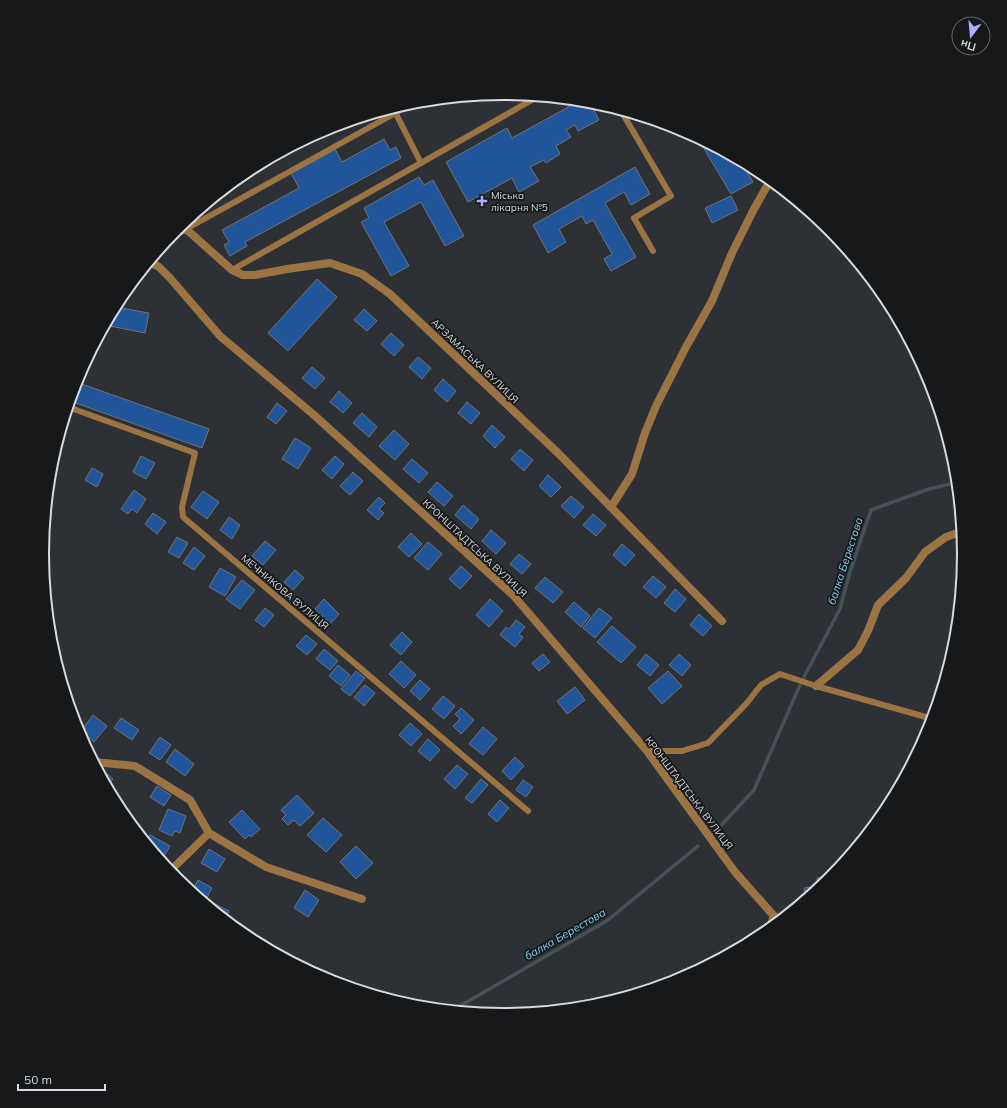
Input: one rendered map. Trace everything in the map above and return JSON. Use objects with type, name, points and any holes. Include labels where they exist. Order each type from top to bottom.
[{"type":"street","points":[[611,508],[632,474],[645,433],[656,406],[686,347],[712,301],[732,253],[768,184]]},
{"type":"street","name":"АРЗАМАСЬКА ВУЛИЦЯ","points":[[186,229],[232,270],[243,275],[254,275],[330,263],[362,274],[390,294],[558,453],[722,621]]},
{"type":"street","name":"КРОНШТАДТСЬКА ВУЛИЦЯ","points":[[153,265],[158,266],[166,274],[220,336],[314,415],[513,595],[647,751],[735,872],[777,917]]},
{"type":"street","points":[[816,686],[858,650],[868,631],[878,605],[906,578],[925,552],[946,537],[957,533]]},
{"type":"street","points":[[100,763],[135,766],[190,800],[209,832],[266,867],[362,899]]},
{"type":"street","points":[[175,867],[209,832]]},
{"type":"lane","points":[[232,270],[532,100]]},
{"type":"lane","points":[[396,113],[421,163]]},
{"type":"lane","points":[[186,229],[386,115]]},
{"type":"lane","points":[[623,116],[671,196],[634,218],[653,251]]},
{"type":"lane","name":"МЕЧНИКОВА ВУЛИЦЯ","points":[[73,409],[195,452],[182,507],[183,518],[528,811]]},
{"type":"lane","points":[[647,751],[682,751],[708,742],[746,704],[761,685],[780,674],[816,686],[927,717]]},
{"type":"building","points":[[573,105],[593,108],[599,120],[578,131],[575,125],[566,130],[571,137],[556,146],[560,154],[546,163],[544,160],[530,167],[539,181],[519,192],[512,178],[468,202],[446,162],[507,128],[512,138]]},
{"type":"building","points":[[384,139],[390,150],[396,147],[401,158],[245,242],[247,246],[230,256],[224,245],[229,242],[222,230],[299,188],[291,173],[335,149],[342,162]]},
{"type":"building","points":[[701,144],[745,169],[753,182],[731,194]]},
{"type":"building","points":[[635,167],[650,194],[631,205],[624,192],[605,203],[636,257],[611,271],[604,259],[612,254],[593,220],[586,224],[582,216],[559,229],[566,242],[548,253],[533,225]]},
{"type":"building","points":[[419,177],[424,185],[433,180],[464,236],[445,246],[421,202],[384,222],[409,266],[391,276],[361,222],[369,218],[364,208]]},
{"type":"building","points":[[731,196],[738,210],[712,223],[705,208]]},
{"type":"building","points":[[794,205],[804,213],[793,206]]},
{"type":"building","points":[[317,279],[337,297],[288,351],[268,333]]},
{"type":"building","points":[[122,308],[149,313],[145,333],[111,326]]},
{"type":"building","points":[[364,309],[377,321],[367,331],[354,320]]},
{"type":"building","points":[[391,333],[404,345],[394,356],[381,344]]},
{"type":"building","points":[[418,357],[431,368],[422,379],[409,367]]},
{"type":"building","points":[[312,367],[325,378],[315,389],[302,378]]},
{"type":"building","points":[[443,379],[456,391],[447,402],[434,390]]},
{"type":"building","points":[[82,384],[209,429],[202,448],[75,403]]},
{"type":"building","points":[[339,391],[352,403],[343,413],[330,402]]},
{"type":"building","points":[[467,402],[480,413],[471,424],[458,413]]},
{"type":"building","points":[[277,403],[287,411],[276,424],[267,417]]},
{"type":"building","points":[[362,413],[377,427],[369,437],[353,423]]},
{"type":"building","points":[[492,425],[505,437],[495,448],[483,436]]},
{"type":"building","points":[[394,430],[409,444],[395,460],[379,446]]},
{"type":"building","points":[[295,438],[311,448],[298,469],[282,459]]},
{"type":"building","points":[[520,449],[533,460],[524,471],[511,459]]},
{"type":"building","points":[[141,456],[155,463],[146,479],[133,472]]},
{"type":"building","points":[[335,456],[344,464],[332,479],[322,470]]},
{"type":"building","points":[[412,459],[428,473],[419,483],[403,469]]},
{"type":"building","points":[[92,468],[103,474],[97,487],[85,480]]},
{"type":"building","points":[[353,472],[363,481],[350,495],[340,486]]},
{"type":"building","points":[[548,475],[561,487],[551,497],[539,486]]},
{"type":"building","points":[[437,482],[453,496],[444,506],[428,492]]},
{"type":"building","points":[[134,490],[146,499],[137,513],[132,509],[128,514],[121,509]]},
{"type":"building","points":[[203,491],[219,502],[207,519],[191,507]]},
{"type":"building","points":[[571,496],[584,507],[574,518],[561,506]]},
{"type":"building","points":[[379,497],[385,503],[379,509],[384,513],[378,520],[367,510]]},
{"type":"building","points":[[463,505],[479,519],[471,529],[455,515]]},
{"type":"building","points":[[153,513],[166,522],[157,534],[145,524]]},
{"type":"building","points":[[593,514],[606,525],[596,536],[583,525]]},
{"type":"building","points":[[229,517],[240,525],[232,539],[220,530]]},
{"type":"building","points":[[491,530],[506,543],[496,554],[482,541]]},
{"type":"building","points":[[411,533],[422,544],[409,557],[398,547]]},
{"type":"building","points":[[177,537],[188,543],[179,558],[168,552]]},
{"type":"building","points":[[265,541],[276,550],[263,565],[252,556]]},
{"type":"building","points":[[428,542],[442,554],[428,570],[414,558]]},
{"type":"building","points":[[622,544],[635,555],[625,566],[613,555]]},
{"type":"building","points":[[194,547],[205,556],[194,570],[183,563]]},
{"type":"building","points":[[519,554],[531,564],[522,574],[510,564]]},
{"type":"building","points":[[461,566],[472,576],[460,589],[449,579]]},
{"type":"building","points":[[220,568],[236,577],[225,596],[209,587]]},
{"type":"building","points":[[295,570],[304,578],[293,590],[284,582]]},
{"type":"building","points":[[653,576],[666,587],[656,598],[643,587]]},
{"type":"building","points":[[545,577],[563,592],[553,603],[535,588]]},
{"type":"building","points":[[242,580],[255,590],[240,609],[226,599]]},
{"type":"building","points":[[675,589],[686,599],[675,612],[664,603]]},
{"type":"building","points":[[324,599],[339,614],[330,624],[315,609]]},
{"type":"building","points":[[490,599],[503,611],[489,627],[476,615]]},
{"type":"building","points":[[574,602],[590,616],[581,627],[565,612]]},
{"type":"building","points":[[265,608],[274,615],[264,627],[255,620]]},
{"type":"building","points":[[599,608],[612,618],[595,638],[583,628]]},
{"type":"building","points":[[699,614],[712,626],[703,636],[690,625]]},
{"type":"building","points":[[516,620],[525,627],[519,634],[523,637],[515,647],[500,635],[506,627],[509,629]]},
{"type":"building","points":[[612,626],[636,647],[621,663],[597,642]]},
{"type":"building","points":[[402,632],[412,642],[401,655],[390,645]]},
{"type":"building","points":[[306,635],[317,644],[307,655],[296,646]]},
{"type":"building","points":[[324,649],[338,661],[330,670],[316,659]]},
{"type":"building","points":[[543,654],[550,662],[539,671],[532,663]]},
{"type":"building","points":[[646,654],[659,665],[650,676],[637,665]]},
{"type":"building","points":[[679,654],[691,665],[682,676],[669,665]]},
{"type":"building","points":[[401,661],[416,675],[404,688],[389,674]]},
{"type":"building","points":[[338,665],[350,675],[341,686],[329,676]]},
{"type":"building","points":[[356,671],[365,678],[350,696],[341,689]]},
{"type":"building","points":[[668,671],[682,686],[662,704],[648,688]]},
{"type":"building","points":[[420,680],[430,689],[420,700],[410,691]]},
{"type":"building","points":[[365,685],[375,693],[364,706],[354,697]]},
{"type":"building","points":[[575,687],[585,700],[567,714],[557,701]]},
{"type":"building","points":[[443,696],[455,706],[444,719],[432,709]]},
{"type":"building","points":[[461,708],[474,720],[461,734],[453,726],[460,719],[455,714]]},
{"type":"building","points":[[93,715],[107,726],[94,742],[88,737],[84,727]]},
{"type":"building","points":[[121,718],[139,730],[132,740],[114,728]]},
{"type":"building","points":[[410,723],[422,734],[411,746],[399,735]]},
{"type":"building","points":[[483,727],[497,739],[483,755],[469,744]]},
{"type":"building","points":[[160,737],[171,745],[160,760],[149,753]]},
{"type":"building","points":[[428,739],[440,750],[430,761],[418,751]]},
{"type":"building","points":[[175,749],[194,764],[185,776],[166,762]]},
{"type":"building","points":[[515,757],[524,766],[511,780],[502,771]]},
{"type":"building","points":[[457,765],[468,774],[455,789],[444,779]]},
{"type":"building","points":[[106,773],[113,779],[111,782]]},
{"type":"building","points":[[481,779],[488,785],[472,803],[465,798]]},
{"type":"building","points":[[523,780],[533,787],[526,797],[516,790]]},
{"type":"building","points":[[157,786],[171,795],[164,806],[150,797]]},
{"type":"building","points":[[297,795],[314,813],[300,826],[294,820],[288,825],[282,819],[286,815],[281,810]]},
{"type":"building","points":[[500,800],[509,808],[497,822],[488,814]]},
{"type":"building","points":[[168,809],[186,816],[180,833],[175,831],[172,836],[159,830]]},
{"type":"building","points":[[242,810],[260,829],[251,837],[249,835],[245,839],[229,822]]},
{"type":"building","points":[[323,818],[342,835],[326,852],[307,835]]},
{"type":"building","points":[[150,835],[170,846],[164,856],[162,854],[148,838]]},
{"type":"building","points":[[356,846],[373,863],[356,879],[340,862]]},
{"type":"building","points":[[209,849],[225,859],[217,872],[201,863]]},
{"type":"building","points":[[823,877],[818,882],[817,878]]},
{"type":"building","points":[[198,880],[212,888],[207,898],[195,887]]},
{"type":"building","points":[[813,887],[805,894],[804,888]]},
{"type":"building","points":[[305,890],[319,900],[308,917],[294,908]]},
{"type":"building","points":[[215,905],[229,911],[227,915],[227,915]]},
{"type":"waterway","name":"балка Берестова","points":[[804,677],[840,609],[850,572],[871,510],[929,489],[952,483]]},
{"type":"waterway","name":"балка Берестова","points":[[713,834],[754,790],[800,685]]},
{"type":"waterway","name":"балка Берестова","points":[[458,1006],[608,920],[698,846]]},
{"type":"place","name":"Міська лікарня №5","points":[[482,201]]}]
